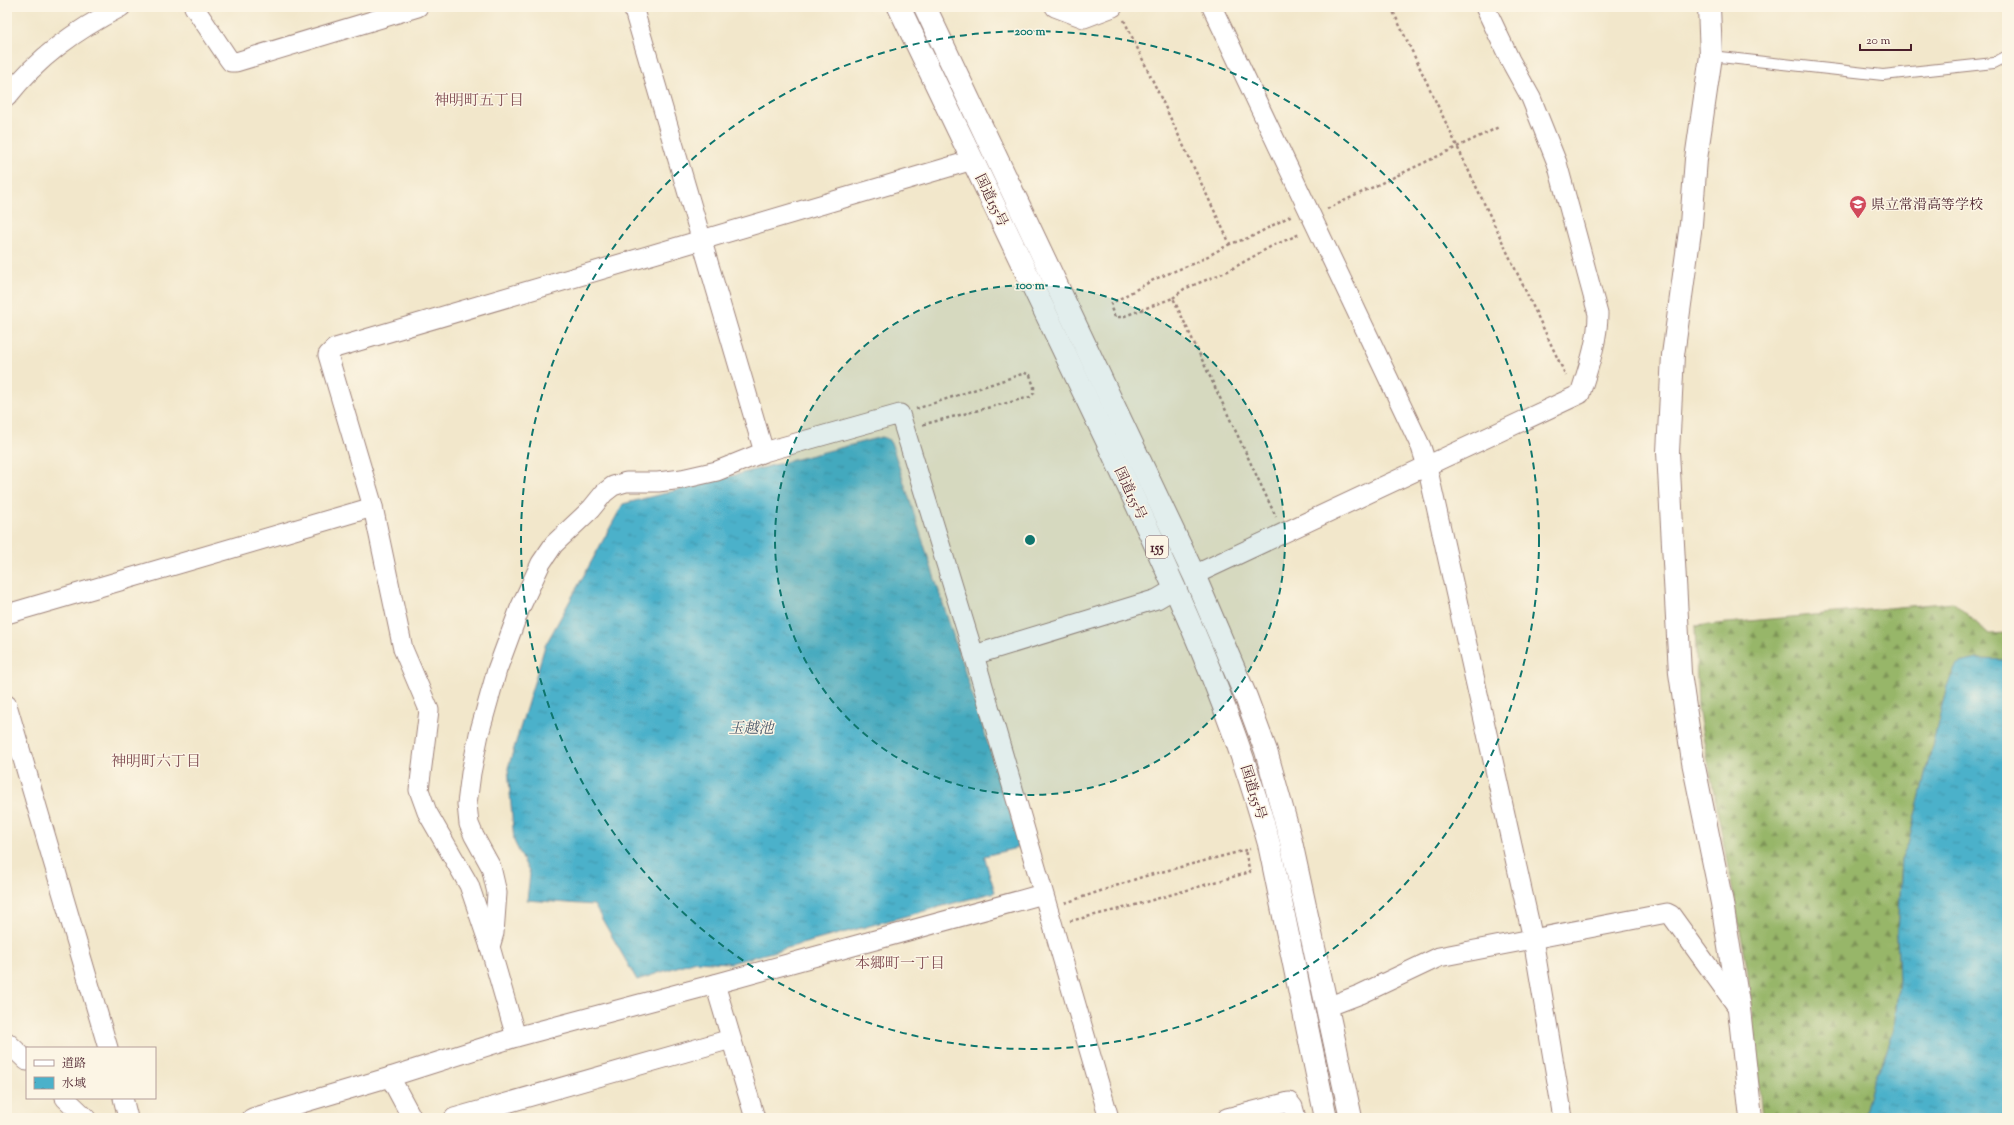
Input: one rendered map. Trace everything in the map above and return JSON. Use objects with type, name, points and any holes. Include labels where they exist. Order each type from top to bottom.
[{"type":"main road","name":"国道155号","points":[[899,7],[1176,588],[1225,706],[1258,804],[1269,844],[1326,1118]]},
{"type":"main road","name":"国道155号","points":[[925,7],[1194,575],[1246,697],[1266,751],[1290,837],[1351,1118]]},
{"type":"main road","points":[[1709,7],[1711,56],[1696,159],[1692,224],[1673,355],[1668,452],[1680,672],[1693,762],[1722,903],[1739,1009],[1751,1118]]},
{"type":"street","points":[[7,97],[31,68],[51,50],[94,21],[121,7]]},
{"type":"street","points":[[194,7],[231,62],[236,62],[418,7]]},
{"type":"street","points":[[633,7],[764,452]]},
{"type":"street","points":[[1055,7],[1074,16],[1084,18],[1117,11]]},
{"type":"street","points":[[1212,7],[1421,447],[1427,466],[1534,939],[1563,1118]]},
{"type":"street","points":[[1194,575],[1580,394],[1586,376],[1598,325],[1598,314],[1557,163],[1531,98],[1510,60],[1485,7]]},
{"type":"street","points":[[516,1037],[490,947],[469,885],[426,812],[419,790],[429,710],[403,649],[373,507],[328,355],[335,348],[973,160]]},
{"type":"street","points":[[490,947],[494,934],[497,893],[491,867],[469,824],[467,804],[471,773],[479,734],[498,670],[520,608],[541,563],[554,544],[591,509],[604,493],[613,486],[626,482],[658,482],[682,479],[717,471],[764,452],[903,422],[974,655],[1109,1118]]},
{"type":"street","points":[[7,614],[373,507]]},
{"type":"street","points":[[974,655],[1157,598],[1176,588]]},
{"type":"street","points":[[7,705],[108,1047]]},
{"type":"street","points":[[252,1118],[390,1077],[516,1037],[715,984],[1047,909]]},
{"type":"street","points":[[1327,1007],[1361,994],[1439,957],[1667,913],[1739,1009]]},
{"type":"street","points":[[715,984],[755,1118]]},
{"type":"street","points":[[454,1118],[731,1039]]},
{"type":"street","points":[[7,1042],[26,1060]]},
{"type":"street","points":[[390,1077],[412,1118]]},
{"type":"street","points":[[66,1099],[86,1118]]},
{"type":"street","points":[[123,1099],[128,1118]]},
{"type":"street","points":[[1227,1118],[1289,1102],[1293,1108],[1296,1118]]},
{"type":"lane","points":[[1711,56],[1883,75],[1994,63],[2007,56]]},
{"type":"path","points":[[1391,7],[1575,397]]},
{"type":"path","points":[[1117,11],[1230,244]]},
{"type":"path","points":[[1312,217],[1270,247],[1228,272],[1198,282],[1184,289],[1173,298],[1122,317],[1115,317],[1110,308],[1112,303],[1155,279],[1197,262],[1230,244],[1312,217],[1499,127]]},
{"type":"path","points":[[1173,298],[1284,534]]},
{"type":"path","points":[[1025,373],[1030,375],[1034,387],[1034,394],[1030,397],[903,422],[1025,373]]},
{"type":"path","points":[[1047,909],[1142,877],[1269,844]]},
{"type":"path","points":[[1047,909],[1128,907],[1250,872],[1245,851]]},
{"type":"green space","points":[[1953,602],[1989,634],[2007,633],[2007,660],[1976,659],[1947,686],[1908,845],[1901,859],[1897,935],[1899,980],[1894,1030],[1884,1059],[1873,1081],[1864,1118],[1762,1118],[1747,967],[1698,709],[1695,626]]},
{"type":"water","name":"玉越池","points":[[882,437],[888,439],[892,445],[1021,847],[984,856],[995,892],[731,963],[695,961],[637,980],[594,905],[527,900],[530,874],[514,841],[508,768],[545,646],[623,504]]},
{"type":"water","points":[[1976,659],[2007,660],[2007,1118],[1872,1118],[1865,1113],[1873,1081],[1884,1059],[1894,1029],[1899,980],[1897,935],[1901,859],[1908,844],[1947,686],[1957,664]]},
{"type":"place","name":"県立常滑高等学校","points":[[1858,219]]},
{"type":"district","name":"神明町五丁目","points":[[479,100]]},
{"type":"district","name":"神明町六丁目","points":[[156,761]]},
{"type":"district","name":"本郷町一丁目","points":[[900,963]]}]
